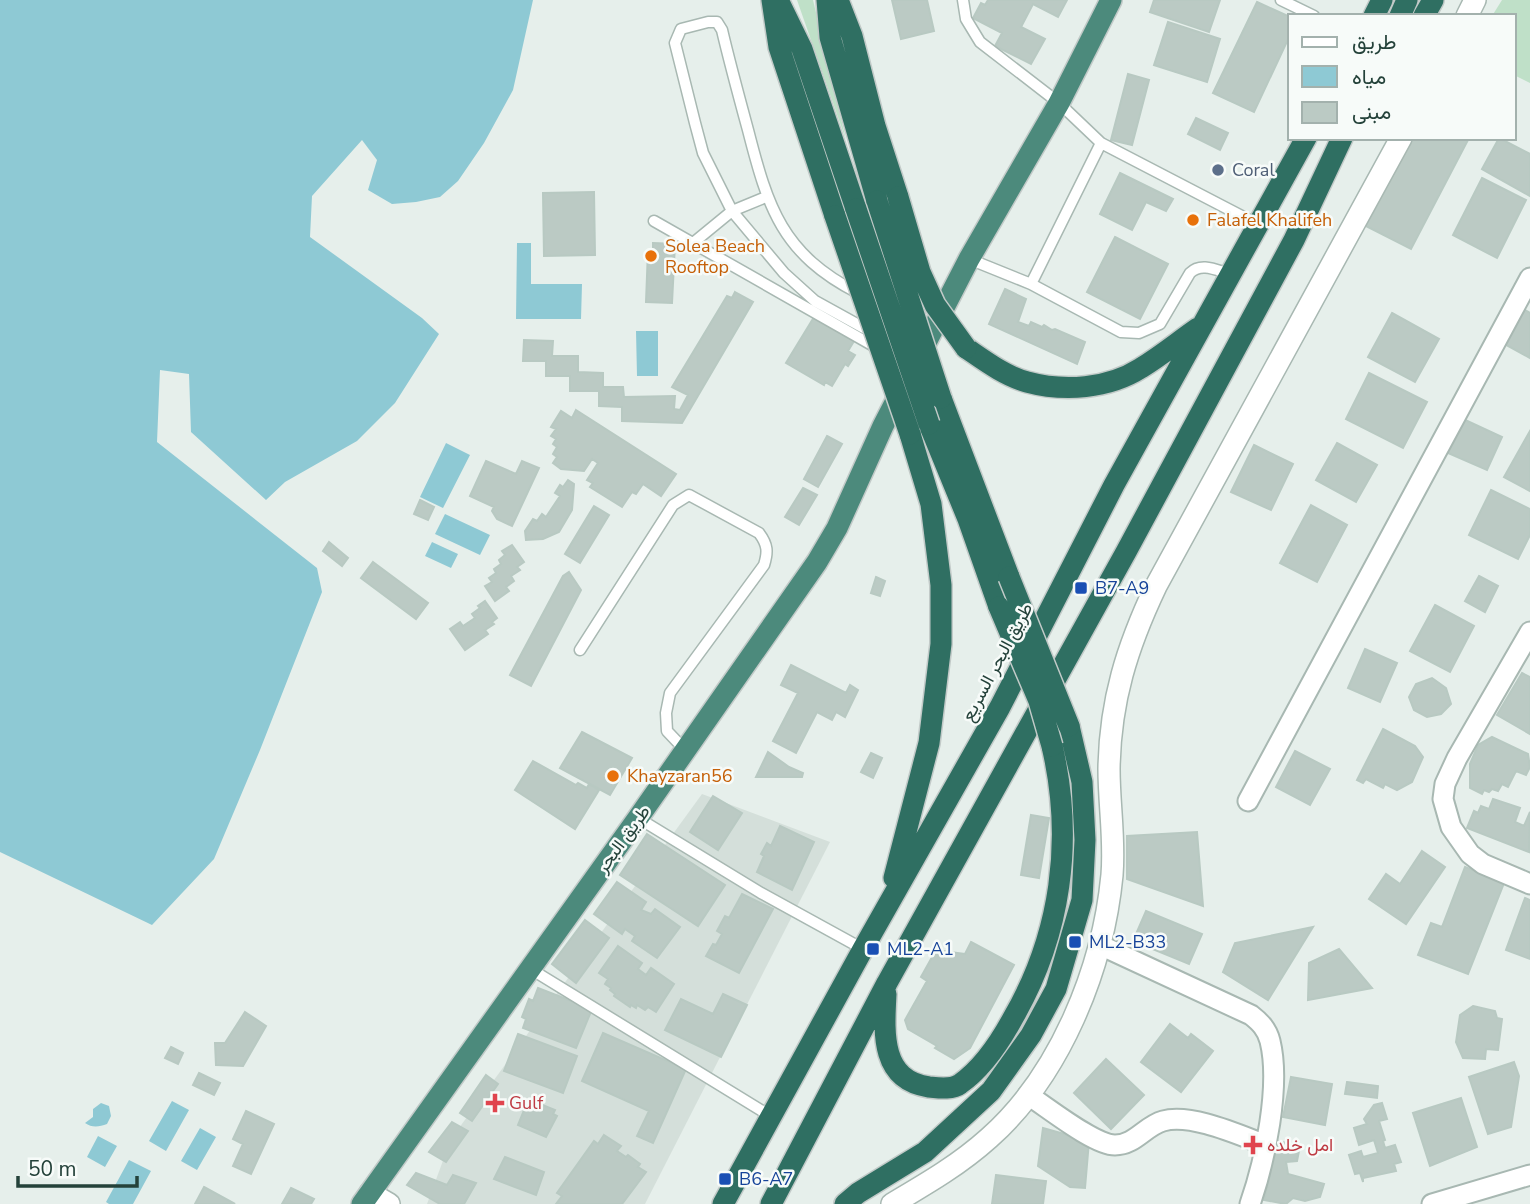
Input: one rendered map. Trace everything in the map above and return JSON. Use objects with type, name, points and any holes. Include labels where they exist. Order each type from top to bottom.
[{"type":"highway","points":[[772,0],[779,47],[910,434],[931,504],[941,585],[941,644],[929,743],[887,906]]},
{"type":"highway","points":[[778,0],[802,49],[929,424],[968,519],[999,607],[1039,701],[1062,790],[1063,839],[1059,890],[1051,931],[1035,976],[1000,1041],[984,1062],[958,1086],[943,1088],[917,1085],[903,1077],[895,1067],[887,1052],[884,1023],[887,983]]},
{"type":"highway","points":[[827,0],[830,37],[887,199],[941,398],[1069,726],[1082,782],[1085,840],[1082,900],[1056,989],[1031,1035],[991,1091],[925,1152],[858,1193],[845,1204]]},
{"type":"highway","points":[[838,0],[852,36],[872,114],[887,199],[935,305],[967,348],[989,364],[1026,382],[1068,387],[1096,386],[1140,369],[1203,324]]},
{"type":"highway","name":"طريق البحر","points":[[366,1199],[817,562],[969,259],[1059,103],[1111,0]]},
{"type":"highway","name":"طريق البحر السريع","points":[[723,1204],[863,948],[1000,707],[1114,485],[1305,140]]},
{"type":"highway","points":[[771,1204],[887,983],[1126,552],[1294,240],[1341,140]]},
{"type":"highway","points":[[1294,240],[1330,188],[1356,140]]},
{"type":"street","points":[[892,1204],[960,1163],[990,1138],[1028,1095],[1066,1032],[1089,981],[1100,945],[1112,875],[1109,771],[1114,706],[1123,666],[1138,624],[1162,575],[1256,408],[1400,140]]},
{"type":"street","points":[[1248,802],[1530,278]]},
{"type":"street","points":[[1530,632],[1457,758],[1445,784],[1443,799],[1451,827],[1471,853],[1483,863],[1530,884]]},
{"type":"street","points":[[1100,945],[1224,1001],[1260,1022],[1270,1040],[1271,1100],[1266,1145],[1250,1204]]},
{"type":"street","points":[[1028,1095],[1095,1138],[1114,1145],[1131,1141],[1154,1125],[1172,1120],[1195,1122],[1266,1145]]},
{"type":"street","points":[[1432,1204],[1530,1175]]},
{"type":"street","points":[[366,1199],[389,1204]]},
{"type":"lane","points":[[963,0],[967,19],[980,42],[1059,103],[1101,143],[1257,225]]},
{"type":"lane","points":[[1281,0],[1310,14]]},
{"type":"lane","points":[[916,364],[816,300],[784,273],[732,211],[704,153],[695,123],[676,43],[681,29],[717,22],[722,30],[766,197],[780,226],[806,257],[832,279],[934,331]]},
{"type":"lane","points":[[1031,284],[1101,143]]},
{"type":"lane","points":[[693,243],[732,211],[766,197]]},
{"type":"lane","points":[[654,220],[916,364]]},
{"type":"lane","points":[[969,259],[1031,284],[1121,332],[1139,333],[1160,324],[1196,267],[1230,274]]},
{"type":"lane","points":[[579,650],[673,505],[682,498],[689,495],[760,533],[766,542],[768,553],[764,565],[670,694],[666,713],[667,731],[685,751]]},
{"type":"lane","points":[[638,818],[761,893],[863,948]]},
{"type":"lane","points":[[529,968],[772,1117]]},
{"type":"shaded area","points":[[702,794],[830,842],[645,1204],[427,1204],[451,1139]]},
{"type":"green space","points":[[797,0],[813,0],[846,140]]},
{"type":"green space","points":[[1502,0],[1530,0],[1530,83],[1516,76],[1516,14],[1493,14]]},
{"type":"water","points":[[0,0],[533,0],[513,90],[484,143],[458,181],[440,197],[392,204],[368,190],[377,160],[362,140],[312,196],[310,237],[422,318],[439,334],[395,403],[357,441],[285,482],[266,500],[191,432],[189,374],[160,370],[157,442],[317,568],[322,592],[214,859],[152,925],[0,852]]},
{"type":"water","points":[[517,243],[531,243],[531,284],[582,284],[581,319],[516,319]]},
{"type":"water","points":[[636,331],[658,331],[658,376],[637,376]]},
{"type":"water","points":[[446,443],[470,455],[443,508],[420,497]]},
{"type":"water","points":[[445,514],[490,535],[480,555],[435,534]]},
{"type":"water","points":[[432,542],[458,554],[451,568],[425,556]]},
{"type":"water","points":[[172,1101],[189,1110],[166,1151],[149,1141]]},
{"type":"water","points":[[101,1103],[109,1106],[111,1116],[107,1124],[90,1126],[85,1123],[93,1117],[93,1109]]},
{"type":"water","points":[[200,1128],[216,1137],[197,1170],[181,1161]]},
{"type":"water","points":[[98,1136],[117,1146],[105,1167],[87,1157]]},
{"type":"water","points":[[129,1160],[151,1171],[133,1204],[109,1204],[106,1202]]},
{"type":"building","points":[[892,0],[927,0],[934,31],[901,39]]},
{"type":"building","points":[[988,0],[1067,0],[1058,17],[1033,4],[1021,27],[1045,39],[1031,64],[995,46],[1002,33],[973,18],[981,3],[985,5]]},
{"type":"building","points":[[1154,0],[1220,0],[1209,32],[1150,12]]},
{"type":"building","points":[[1257,2],[1288,16],[1288,39],[1254,112],[1213,93]]},
{"type":"building","points":[[1168,22],[1220,39],[1207,82],[1154,65]]},
{"type":"building","points":[[1128,74],[1149,80],[1132,145],[1111,140]]},
{"type":"building","points":[[1196,118],[1228,133],[1220,150],[1188,134]]},
{"type":"building","points":[[1411,140],[1468,140],[1411,249],[1366,226]]},
{"type":"building","points":[[1498,140],[1530,154],[1530,196],[1482,169]]},
{"type":"building","points":[[1120,173],[1173,199],[1166,211],[1146,202],[1132,230],[1100,214]]},
{"type":"building","points":[[1482,178],[1526,200],[1497,258],[1453,235]]},
{"type":"building","points":[[594,192],[595,255],[544,256],[543,193]]},
{"type":"building","points":[[1115,237],[1168,264],[1140,319],[1087,292]]},
{"type":"building","points":[[653,243],[675,244],[672,303],[646,302],[648,250],[653,250]]},
{"type":"building","points":[[1005,289],[1026,299],[1018,322],[1029,326],[1031,322],[1042,327],[1044,325],[1085,342],[1077,364],[989,324]]},
{"type":"building","points":[[735,292],[753,302],[682,423],[622,421],[622,407],[599,406],[599,391],[570,391],[570,376],[546,376],[546,361],[523,361],[524,340],[553,341],[552,356],[578,356],[578,372],[603,373],[603,387],[623,387],[624,397],[675,396],[674,409],[680,410],[688,395],[672,387],[727,296],[732,298]]},
{"type":"building","points":[[1520,307],[1530,313],[1530,358],[1501,342]]},
{"type":"building","points":[[1392,313],[1439,339],[1415,382],[1368,357]]},
{"type":"building","points":[[814,317],[854,341],[848,351],[855,355],[848,366],[845,364],[832,386],[825,382],[824,385],[786,363]]},
{"type":"building","points":[[1369,373],[1427,402],[1403,448],[1346,419]]},
{"type":"building","points":[[576,410],[676,474],[661,496],[643,484],[636,494],[632,492],[622,507],[590,487],[593,483],[587,480],[598,463],[592,459],[584,471],[561,469],[553,463],[557,457],[553,454],[557,447],[553,444],[556,439],[551,436],[556,429],[551,427],[561,411],[572,418]]},
{"type":"building","points":[[1463,419],[1502,437],[1487,470],[1448,453]]},
{"type":"building","points":[[1530,431],[1530,491],[1504,477]]},
{"type":"building","points":[[827,436],[842,444],[818,487],[804,479]]},
{"type":"building","points":[[1337,443],[1377,465],[1356,502],[1316,480]]},
{"type":"building","points":[[1254,445],[1293,464],[1271,510],[1231,492]]},
{"type":"building","points":[[486,461],[516,474],[522,461],[539,468],[512,526],[497,519],[492,511],[494,507],[470,496]]},
{"type":"building","points":[[568,480],[574,484],[572,510],[559,532],[543,539],[526,540],[525,531],[533,519],[537,521],[542,514],[546,517],[560,496],[555,493],[560,485],[563,487]]},
{"type":"building","points":[[803,488],[817,495],[799,525],[785,517]]},
{"type":"building","points":[[1491,490],[1530,509],[1530,535],[1518,559],[1469,535]]},
{"type":"building","points":[[420,500],[434,507],[428,520],[414,514]]},
{"type":"building","points":[[1311,505],[1347,525],[1317,582],[1280,563]]},
{"type":"building","points":[[594,506],[609,515],[580,563],[565,554]]},
{"type":"building","points":[[329,542],[348,558],[342,566],[323,551]]},
{"type":"building","points":[[512,545],[524,562],[517,567],[520,570],[511,576],[514,581],[506,587],[509,591],[495,601],[485,586],[492,582],[489,578],[501,564],[499,560],[505,555],[502,551]]},
{"type":"building","points":[[373,562],[428,603],[416,619],[361,578]]},
{"type":"building","points":[[569,572],[581,590],[531,686],[510,675],[563,576]]},
{"type":"building","points":[[1479,576],[1498,586],[1485,612],[1465,601]]},
{"type":"building","points":[[876,577],[885,581],[880,596],[871,593]]},
{"type":"building","points":[[485,601],[497,618],[492,622],[494,624],[485,630],[488,634],[465,650],[450,629],[460,622],[463,626],[475,618],[472,614]]},
{"type":"building","points":[[1435,605],[1474,626],[1450,672],[1410,651]]},
{"type":"building","points":[[1365,649],[1397,663],[1380,702],[1348,688]]},
{"type":"building","points":[[791,665],[846,693],[850,685],[858,690],[845,717],[836,712],[832,720],[817,712],[796,753],[773,741],[798,693],[781,685]]},
{"type":"building","points":[[1522,673],[1530,677],[1530,734],[1497,715]]},
{"type":"building","points":[[1432,678],[1446,688],[1451,704],[1441,714],[1427,717],[1414,710],[1409,697],[1416,684]]},
{"type":"building","points":[[1383,729],[1415,746],[1423,757],[1412,782],[1397,790],[1385,784],[1383,788],[1366,779],[1363,783],[1357,780]]},
{"type":"building","points":[[582,732],[632,758],[610,795],[560,768]]},
{"type":"building","points":[[1492,737],[1528,754],[1530,767],[1526,775],[1516,771],[1508,787],[1502,784],[1498,791],[1484,790],[1482,794],[1470,788],[1470,764],[1478,745]]},
{"type":"building","points":[[1295,751],[1330,769],[1310,805],[1276,787]]},
{"type":"building","points":[[768,752],[803,773],[802,777],[756,777]]},
{"type":"building","points":[[871,753],[882,758],[873,778],[861,772]]},
{"type":"building","points":[[533,761],[576,785],[578,783],[587,788],[589,784],[599,790],[575,829],[515,790]]},
{"type":"building","points":[[713,796],[742,813],[718,850],[690,832]]},
{"type":"building","points":[[1493,799],[1520,808],[1515,822],[1524,826],[1530,812],[1529,852],[1467,828],[1474,811],[1478,813],[1481,806],[1489,809]]},
{"type":"building","points":[[1031,815],[1049,818],[1039,878],[1021,875]]},
{"type":"building","points":[[780,826],[814,842],[792,890],[757,872],[764,856],[761,854],[767,843],[771,846]]},
{"type":"building","points":[[1197,832],[1203,906],[1127,879],[1127,836]]},
{"type":"building","points":[[647,834],[725,885],[698,926],[620,875]]},
{"type":"building","points":[[1422,851],[1445,867],[1406,924],[1369,899],[1386,874],[1400,884]]},
{"type":"building","points":[[1465,867],[1504,883],[1468,974],[1418,955],[1431,923],[1442,927]]},
{"type":"building","points":[[617,882],[646,902],[641,910],[651,914],[655,909],[680,927],[657,958],[632,941],[635,936],[625,929],[622,934],[594,914]]},
{"type":"building","points":[[742,894],[773,909],[739,973],[706,956],[722,934],[717,931],[725,916],[729,918]]},
{"type":"building","points":[[1525,898],[1530,900],[1530,959],[1506,950]]},
{"type":"building","points":[[1146,911],[1202,934],[1189,964],[1133,941]]},
{"type":"building","points":[[585,920],[609,938],[576,983],[552,964]]},
{"type":"building","points":[[1313,927],[1268,1000],[1223,972],[1235,943]]},
{"type":"building","points":[[971,942],[1014,965],[970,1048],[954,1059],[908,1029],[905,1020],[927,981],[921,977],[936,950],[965,954]]},
{"type":"building","points":[[618,946],[642,963],[638,969],[646,975],[651,968],[674,984],[656,1012],[648,1007],[645,1010],[637,1005],[636,1008],[631,1005],[630,1007],[614,996],[611,988],[605,984],[608,979],[599,973]]},
{"type":"building","points":[[1339,949],[1372,988],[1308,1000],[1309,963]]},
{"type":"building","points":[[538,988],[592,1009],[576,1048],[523,1028],[526,1019],[522,1017],[529,999],[533,1001]]},
{"type":"building","points":[[723,994],[747,1005],[721,1057],[665,1030],[681,999],[713,1014]]},
{"type":"building","points":[[1473,1006],[1495,1011],[1497,1018],[1502,1019],[1498,1050],[1486,1049],[1485,1059],[1463,1058],[1456,1042],[1460,1015]]},
{"type":"building","points":[[245,1012],[266,1026],[243,1066],[216,1065],[215,1043],[225,1043]]},
{"type":"building","points":[[1170,1024],[1188,1038],[1191,1034],[1213,1051],[1181,1092],[1141,1062]]},
{"type":"building","points":[[603,1033],[686,1069],[653,1143],[637,1136],[649,1111],[582,1081]]},
{"type":"building","points":[[518,1034],[577,1056],[563,1093],[504,1071]]},
{"type":"building","points":[[171,1047],[183,1053],[178,1064],[165,1058]]},
{"type":"building","points":[[1106,1059],[1144,1095],[1111,1129],[1074,1093]]},
{"type":"building","points":[[1514,1062],[1519,1076],[1511,1127],[1488,1134],[1469,1077]]},
{"type":"building","points":[[199,1073],[220,1083],[214,1095],[193,1085]]},
{"type":"building","points":[[486,1075],[498,1084],[472,1121],[460,1113]]},
{"type":"building","points":[[1291,1077],[1332,1084],[1325,1125],[1283,1117]]},
{"type":"building","points":[[1347,1082],[1378,1086],[1377,1098],[1345,1094]]},
{"type":"building","points":[[1461,1098],[1477,1147],[1430,1166],[1413,1113]]},
{"type":"building","points":[[527,1103],[538,1107],[540,1104],[555,1110],[553,1114],[557,1116],[546,1137],[518,1125]]},
{"type":"building","points":[[1382,1103],[1387,1119],[1379,1121],[1385,1148],[1395,1145],[1401,1162],[1394,1164],[1396,1171],[1363,1178],[1363,1182],[1360,1173],[1355,1174],[1349,1155],[1361,1151],[1363,1157],[1378,1153],[1374,1140],[1359,1145],[1354,1128],[1367,1124],[1364,1119],[1374,1105]]},
{"type":"building","points":[[246,1111],[274,1124],[251,1174],[233,1166],[243,1144],[233,1139]]},
{"type":"building","points":[[452,1122],[468,1131],[446,1162],[429,1152]]},
{"type":"building","points":[[1043,1128],[1089,1141],[1085,1188],[1070,1187],[1038,1166]]},
{"type":"building","points":[[604,1135],[621,1146],[617,1151],[626,1157],[628,1155],[646,1172],[622,1204],[556,1204],[562,1196],[557,1193],[594,1141],[598,1144]]},
{"type":"building","points":[[1278,1141],[1300,1146],[1297,1161],[1286,1162],[1288,1174],[1324,1184],[1320,1197],[1305,1201],[1293,1198],[1286,1204],[1264,1200]]},
{"type":"building","points":[[505,1157],[544,1172],[536,1195],[494,1179]]},
{"type":"building","points":[[416,1173],[447,1185],[453,1175],[476,1183],[464,1204],[440,1204],[407,1185]]},
{"type":"building","points":[[996,1175],[1046,1181],[1043,1204],[992,1204]]},
{"type":"building","points":[[204,1187],[235,1204],[195,1204]]},
{"type":"building","points":[[291,1188],[314,1199],[311,1204],[282,1204]]},
{"type":"place","name":"Coral","points":[[1218,170]]},
{"type":"place","name":"Falafel Khalifeh","points":[[1193,220]]},
{"type":"place","name":"Solea Beach Rooftop","points":[[651,256]]},
{"type":"place","name":"B7-A9","points":[[1081,588]]},
{"type":"place","name":"Khayzaran56","points":[[613,776]]},
{"type":"place","name":"ML2-B33","points":[[1075,942]]},
{"type":"place","name":"ML2-A1","points":[[873,949]]},
{"type":"place","name":"Gulf","points":[[495,1103]]},
{"type":"place","name":"امل خلده","points":[[1253,1145]]},
{"type":"place","name":"B6-A7","points":[[725,1179]]}]
